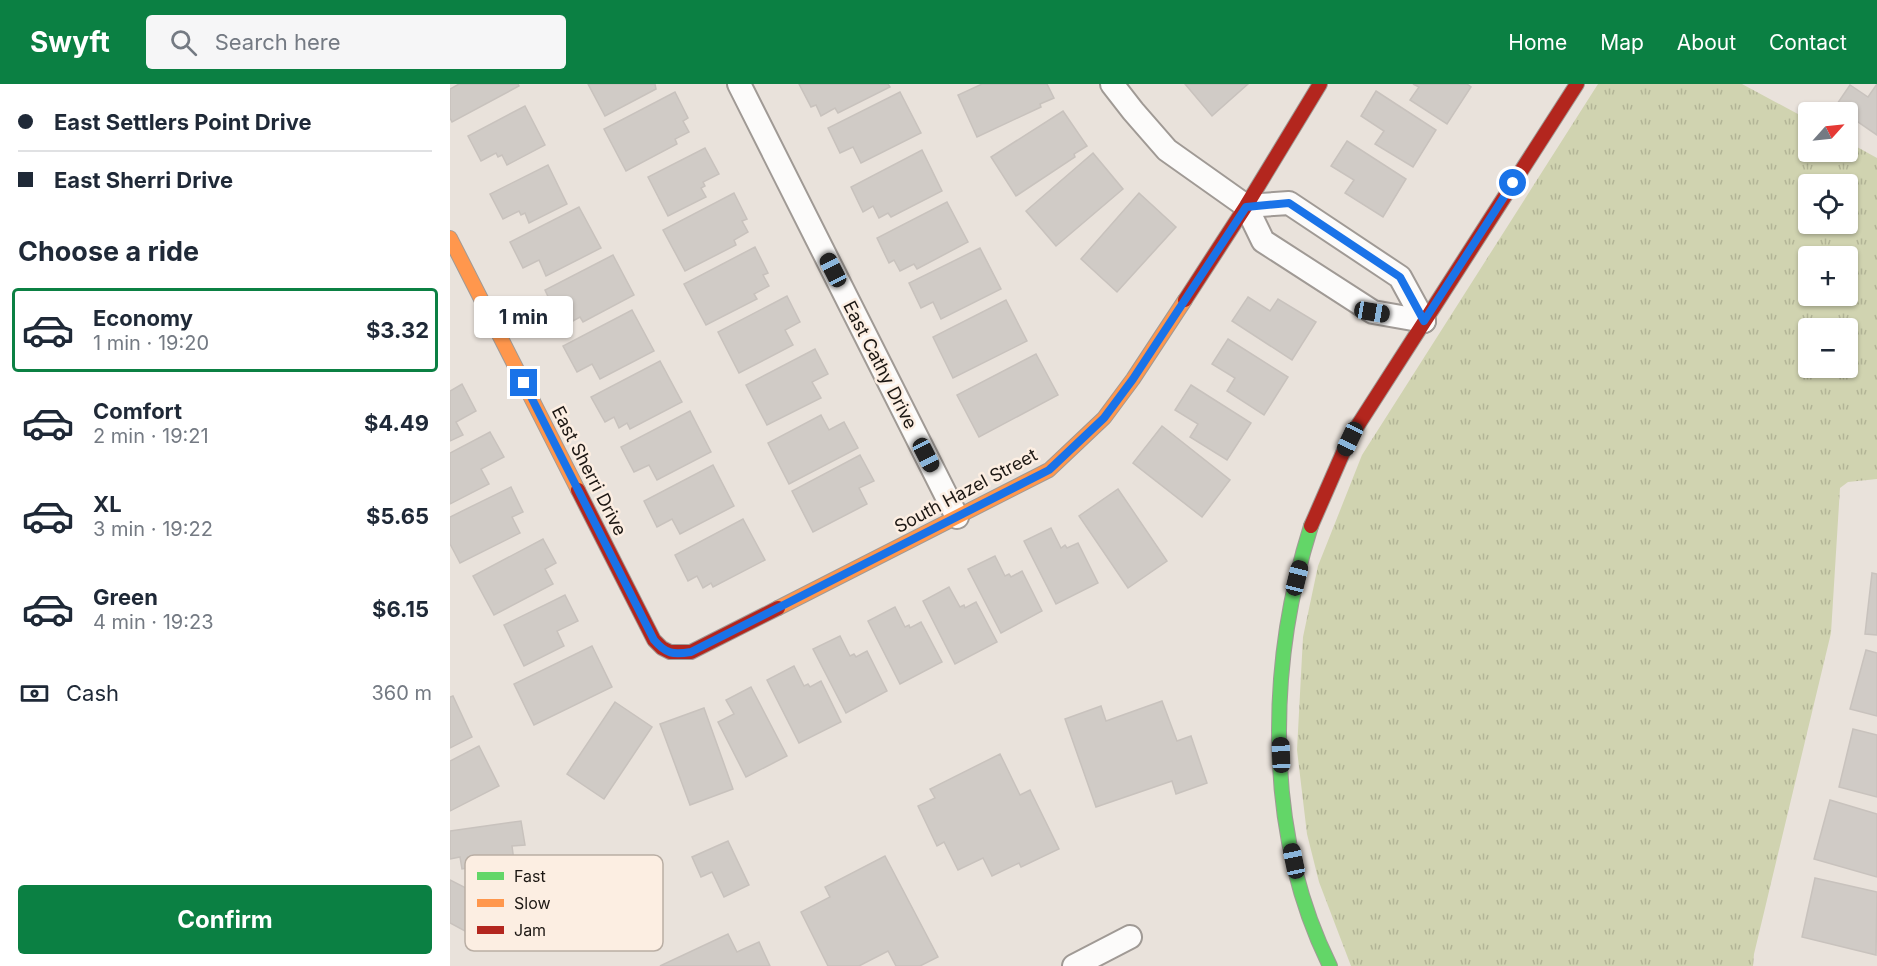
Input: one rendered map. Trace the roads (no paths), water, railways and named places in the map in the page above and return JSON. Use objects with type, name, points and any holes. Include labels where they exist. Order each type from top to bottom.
[{"type":"street","name":"East Cathy Drive","points":[[739,84],[957,517]]},
{"type":"street","points":[[1112,84],[1167,150],[1246,207],[1263,241],[1372,312],[1424,321]]},
{"type":"street","name":"South Hazel Street","points":[[668,652],[679,654],[691,652],[1049,470],[1104,418],[1133,379],[1246,207],[1320,84]]},
{"type":"street","points":[[1330,966],[1313,930],[1298,880],[1287,823],[1281,755],[1279,702],[1282,652],[1292,598],[1307,539],[1324,493],[1350,439],[1577,84]]},
{"type":"street","points":[[1246,207],[1289,203],[1400,277],[1424,321]]},
{"type":"street","name":"East Sherri Drive","points":[[450,238],[654,640],[668,652]]},
{"type":"street","points":[[1074,966],[1130,937]]}]
